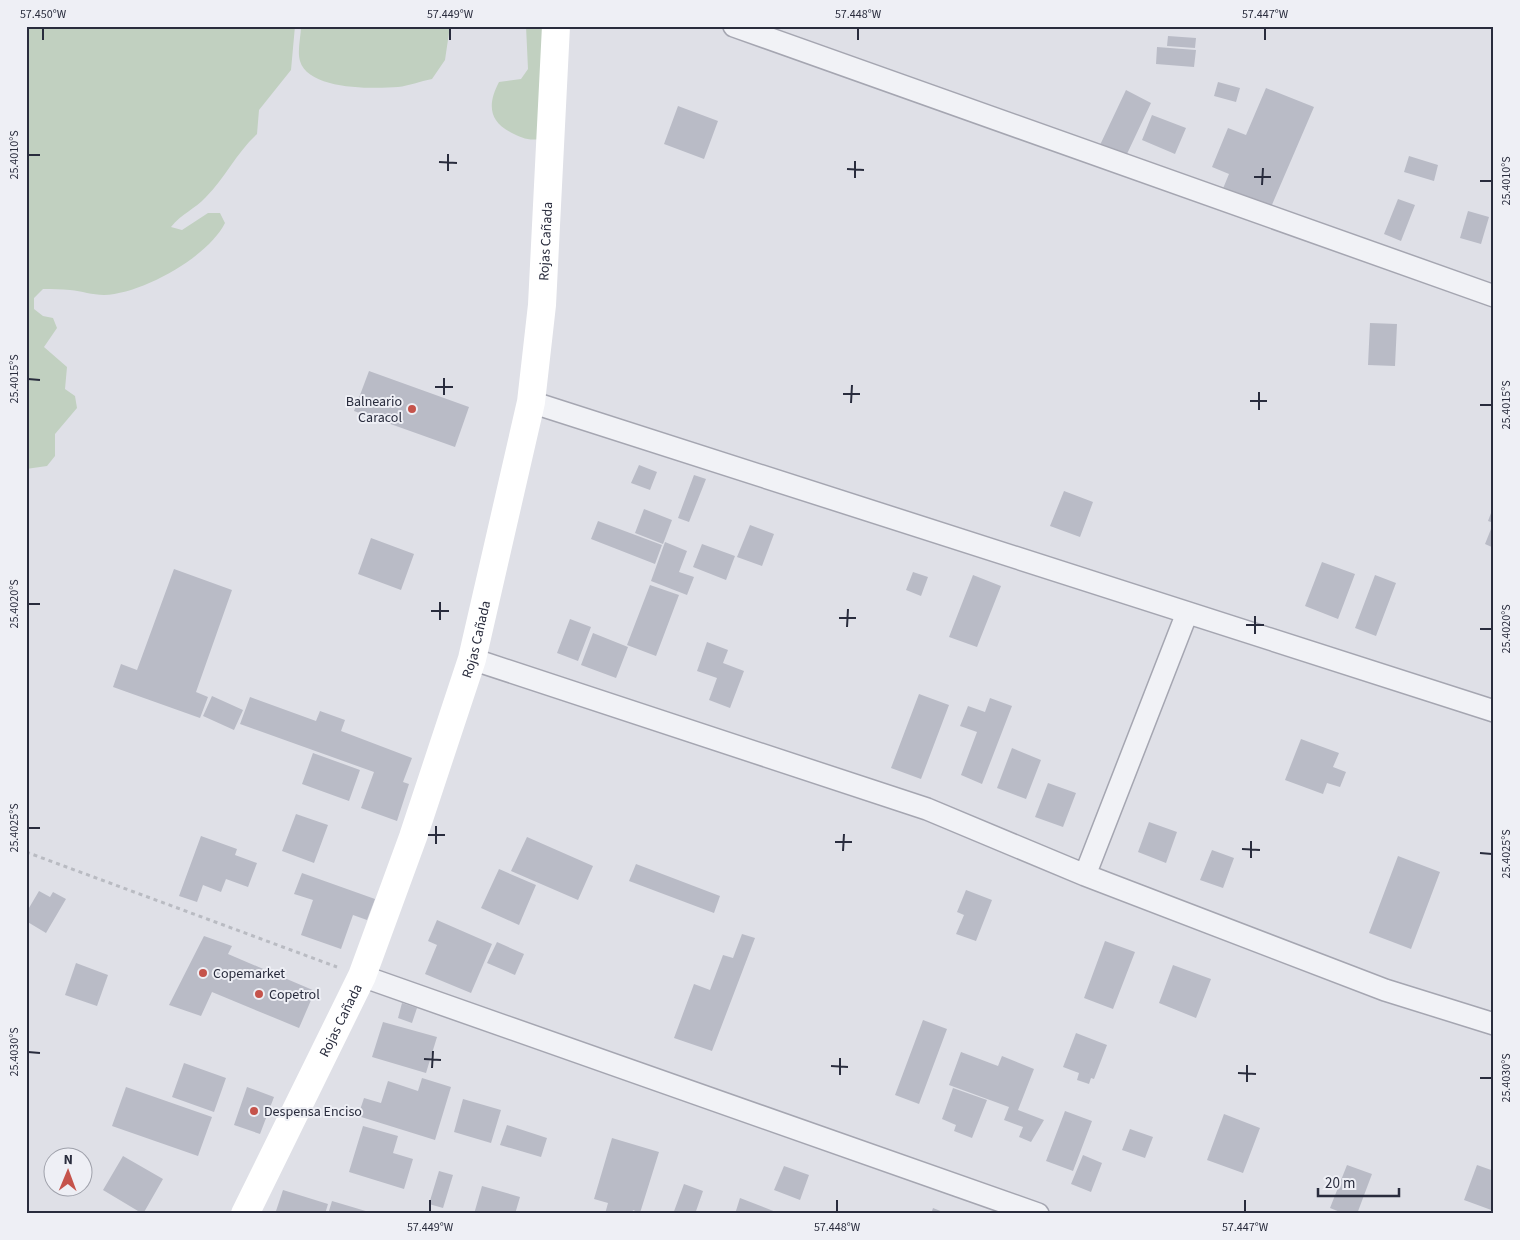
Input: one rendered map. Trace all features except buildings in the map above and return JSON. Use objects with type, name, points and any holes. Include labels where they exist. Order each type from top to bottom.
[{"type":"main road","name":"Rojas Cañada","points":[[245,1214],[362,976],[414,836],[472,659],[531,402],[542,305],[556,26]]},
{"type":"street","points":[[734,26],[1494,296]]},
{"type":"street","points":[[531,402],[1494,711]]},
{"type":"street","points":[[1085,875],[1187,613]]},
{"type":"street","points":[[472,659],[927,809],[1085,875],[1385,990],[1494,1024]]},
{"type":"street","points":[[362,976],[1038,1214]]},
{"type":"path","points":[[26,852],[362,976]]},
{"type":"green space","points":[[26,26],[295,26],[291,70],[259,110],[257,134],[206,197],[171,227],[182,230],[208,213],[220,213],[225,223],[216,236],[189,260],[155,281],[137,288],[104,295],[60,289],[43,289],[34,298],[34,309],[43,316],[53,318],[57,328],[44,347],[67,367],[65,389],[75,396],[77,408],[55,434],[55,456],[47,466],[26,469]]},
{"type":"green space","points":[[301,26],[450,26],[445,60],[432,79],[402,86],[373,88],[343,86],[315,78],[305,71],[299,57]]},
{"type":"green space","points":[[526,26],[564,26],[541,139],[536,140],[510,132],[497,122],[492,110],[493,97],[499,82],[521,79],[528,69]]},
{"type":"place","name":"Balneario Caracol","points":[[412,409]]},
{"type":"place","name":"Copemarket","points":[[203,973]]},
{"type":"place","name":"Copetrol","points":[[259,994]]},
{"type":"place","name":"Despensa Enciso","points":[[254,1111]]}]
